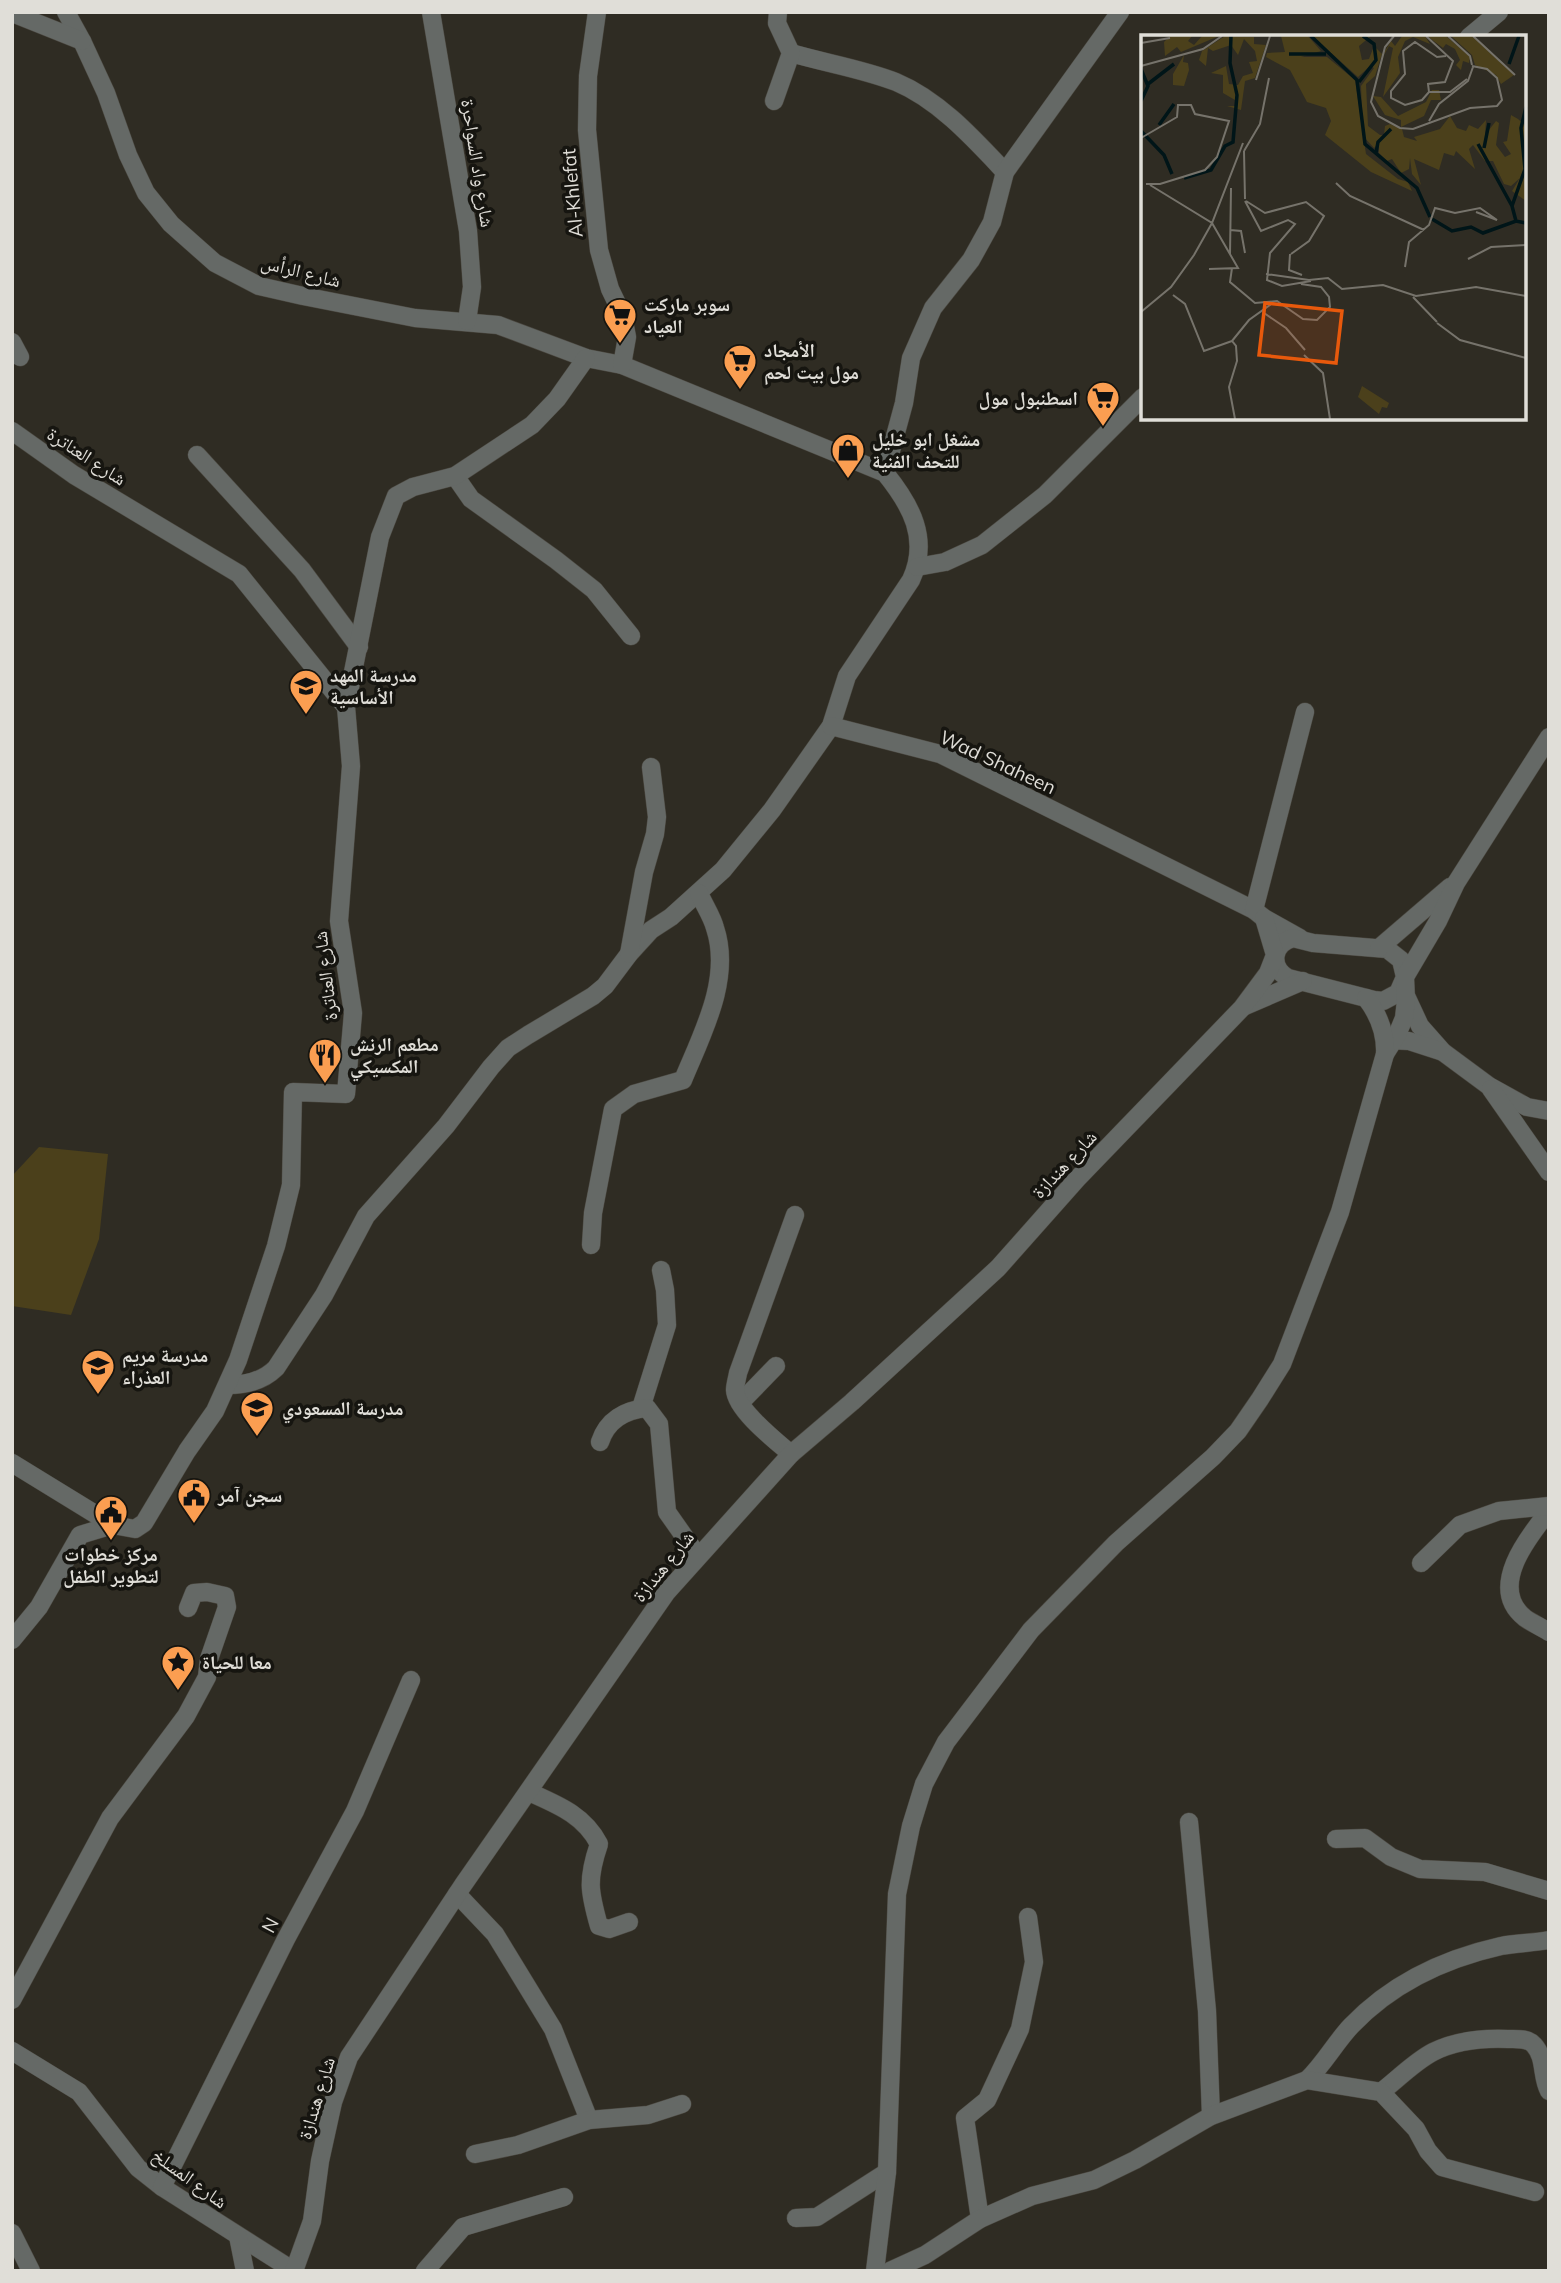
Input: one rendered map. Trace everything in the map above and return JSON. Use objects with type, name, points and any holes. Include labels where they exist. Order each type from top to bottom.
[{"type":"street","name":"شارع الرأس","points":[[66,12],[106,93],[128,155],[146,193],[171,224],[215,263],[259,286],[303,296],[415,318],[498,326],[586,358],[622,365],[885,473]]},
{"type":"street","name":"شارع واد السواحرة","points":[[431,12],[468,231],[472,287],[467,321]]},
{"type":"street","name":"Al-Khlefat","points":[[597,12],[587,76],[587,130],[598,250],[610,289],[623,316],[627,337],[622,365]]},
{"type":"street","points":[[774,101],[791,53],[777,23],[778,12]]},
{"type":"street","points":[[228,1385],[240,1385],[266,1378],[276,1368],[324,1295],[366,1216],[446,1126],[508,1048],[593,996],[605,986],[651,930],[699,893],[723,870],[772,810],[831,726],[847,676],[917,567],[920,549],[918,528],[901,492],[885,473],[904,403],[911,358],[933,308],[971,260],[992,222],[1005,172],[1120,12]]},
{"type":"street","points":[[1471,35],[1499,12]]},
{"type":"street","points":[[12,13],[82,41]]},
{"type":"street","points":[[791,53],[896,82],[921,95],[969,134],[1005,172]]},
{"type":"street","points":[[346,707],[380,537],[396,496],[413,487],[455,477],[532,425],[557,399],[586,358]]},
{"type":"street","points":[[917,567],[945,562],[982,545],[1045,495],[1141,399]]},
{"type":"street","name":"شارع العناترة","points":[[12,432],[74,475],[239,574],[346,707],[351,766],[339,921],[353,1013],[346,1094],[293,1093],[291,1185],[276,1246],[228,1385],[215,1411],[187,1451],[144,1523],[135,1529],[113,1525],[80,1535],[39,1607],[12,1640]]},
{"type":"street","points":[[197,455],[302,570],[359,647]]},
{"type":"street","points":[[455,477],[471,499],[593,590],[631,636]]},
{"type":"street","points":[[1305,712],[1259,914],[1282,974],[1300,981],[1383,1001],[1391,998],[1403,985],[1456,883],[1549,737]]},
{"type":"street","name":"Wad Shaheen","points":[[831,726],[940,754],[1259,914],[1306,941]]},
{"type":"street","points":[[629,954],[644,872],[655,834],[657,817],[651,768]]},
{"type":"street","points":[[1374,947],[1456,883]]},
{"type":"street","points":[[591,1245],[593,1213],[613,1109],[634,1094],[682,1080],[712,1008],[721,958],[715,928],[699,893]]},
{"type":"street","points":[[1275,956],[1281,944],[1287,940],[1374,947],[1395,953],[1404,968],[1406,1000],[1420,1026],[1443,1052],[1489,1086],[1527,1107],[1549,1111]]},
{"type":"street","name":"شارع هندازة","points":[[294,2271],[312,2221],[325,2137],[333,2102],[349,2057],[666,1592],[791,1454],[998,1268],[1077,1179],[1241,1008],[1268,973],[1275,956]]},
{"type":"street","points":[[875,2271],[887,2172],[897,1895],[911,1826],[924,1784],[946,1742],[1031,1630],[1116,1543],[1213,1457],[1238,1431],[1282,1364],[1340,1212],[1388,1043],[1404,1018],[1417,956]]},
{"type":"street","name":"شارع هندازة","points":[[1241,1008],[1300,981]]},
{"type":"street","points":[[1366,998],[1375,1009],[1388,1043]]},
{"type":"street","points":[[1388,1043],[1409,1041],[1443,1052]]},
{"type":"street","points":[[1489,1086],[1549,1172]]},
{"type":"street","points":[[791,1454],[764,1430],[740,1403],[735,1392],[738,1373],[795,1215]]},
{"type":"street","points":[[641,1408],[667,1325],[661,1270]]},
{"type":"street","points":[[740,1403],[776,1366]]},
{"type":"street","points":[[600,1442],[604,1432],[617,1417],[632,1409],[647,1408],[659,1424],[667,1512],[698,1556]]},
{"type":"street","points":[[12,1463],[113,1525]]},
{"type":"street","points":[[1421,1563],[1460,1525],[1499,1511],[1549,1508]]},
{"type":"street","points":[[1549,1508],[1513,1564],[1510,1578],[1510,1599],[1523,1616],[1549,1632]]},
{"type":"street","points":[[12,2000],[110,1818],[186,1716],[207,1677],[209,1659],[228,1607],[225,1596],[206,1592],[194,1593],[188,1608]]},
{"type":"street","name":"N","points":[[162,2187],[286,1939],[355,1811],[411,1680]]},
{"type":"street","points":[[529,1792],[561,1807],[591,1829],[599,1844],[589,1885],[598,1926],[609,1929],[629,1922]]},
{"type":"street","points":[[1189,1822],[1207,2011],[1211,2116]]},
{"type":"street","points":[[1335,1839],[1366,1838],[1391,1857],[1420,1869],[1485,1872],[1549,1891]]},
{"type":"street","points":[[457,1895],[495,1934],[553,2029],[589,2120]]},
{"type":"street","points":[[980,2219],[965,2118],[987,2100],[1020,2029],[1034,1962],[1028,1917]]},
{"type":"street","points":[[890,2271],[925,2255],[980,2219],[1032,2196],[1094,2180],[1135,2160],[1211,2116],[1307,2080],[1321,2067],[1349,2028],[1373,2005],[1396,1987],[1440,1964],[1503,1946],[1549,1940]]},
{"type":"street","points":[[1381,2092],[1432,2053],[1449,2045],[1493,2038],[1549,2042]]},
{"type":"street","points":[[1528,2040],[1536,2047],[1543,2063],[1544,2082],[1549,2091]]},
{"type":"street","name":"شارع المسلخ","points":[[12,2051],[79,2092],[132,2160],[162,2187],[294,2271]]},
{"type":"street","points":[[1307,2080],[1381,2092],[1416,2129],[1427,2151],[1442,2168],[1535,2192]]},
{"type":"street","points":[[475,2154],[518,2146],[589,2120],[649,2115],[682,2104]]},
{"type":"street","points":[[796,2218],[817,2217],[887,2172]]},
{"type":"street","points":[[425,2271],[463,2227],[564,2197]]},
{"type":"street","points":[[12,2232],[31,2271]]},
{"type":"street","points":[[238,2236],[245,2271]]},
{"type":"shaded area","points":[[39,1147],[108,1154],[99,1239],[71,1315],[12,1306],[12,1176]]},
{"type":"place","name":"سوبر ماركت العياد","points":[[620,345]]},
{"type":"place","name":"الأمجاد مول بيت لحم","points":[[740,391]]},
{"type":"place","name":"اسطنبول مول","points":[[1103,428]]},
{"type":"place","name":"مشغل ابو خليل للتحف الفنية","points":[[848,480]]},
{"type":"place","name":"مدرسة المهد الأساسية","points":[[306,716]]},
{"type":"place","name":"مطعم الرنش المكسيكي","points":[[325,1085]]},
{"type":"place","name":"مدرسة مريم العذراء","points":[[98,1396]]},
{"type":"place","name":"مدرسة المسعودي","points":[[257,1438]]},
{"type":"place","name":"سجن آمر","points":[[194,1525]]},
{"type":"place","name":"مركز خطوات لتطوير الطفل","points":[[111,1542]]},
{"type":"place","name":"معا للحياة","points":[[178,1692]]}]
